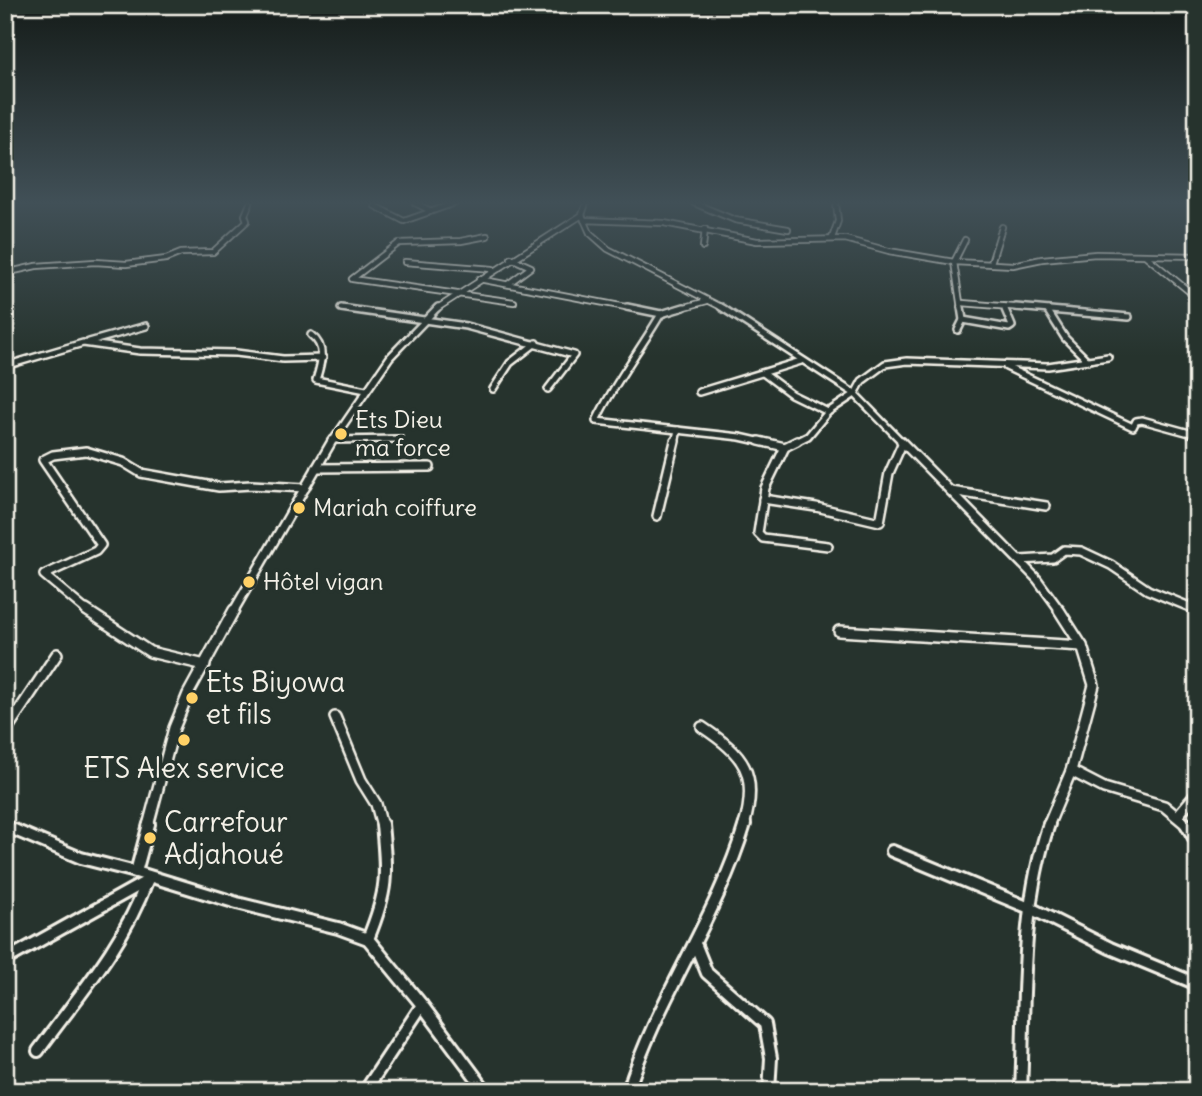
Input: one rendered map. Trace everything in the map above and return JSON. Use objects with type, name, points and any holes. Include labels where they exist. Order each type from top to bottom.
[{"type":"street","points":[[5,272],[36,266],[95,262],[126,264],[166,259],[178,254]]},
{"type":"street","points":[[384,254],[352,279],[514,302]]},
{"type":"street","points":[[136,872],[174,728],[188,694],[333,440],[390,358],[425,319],[454,294],[518,254]]},
{"type":"street","points":[[618,254],[755,327],[801,361],[855,394],[1020,560],[1053,599],[1082,646],[1094,685],[1071,771],[1048,827],[1035,874],[1028,944],[1021,1091]]},
{"type":"street","points":[[908,254],[954,262],[1013,265],[1070,255],[1197,256]]},
{"type":"street","points":[[958,254],[954,262],[963,320],[958,330]]},
{"type":"street","points":[[991,263],[994,254]]},
{"type":"street","points":[[1146,256],[1197,298]]},
{"type":"street","points":[[508,284],[531,267],[511,258]]},
{"type":"street","points":[[405,262],[493,270]]},
{"type":"street","points":[[478,279],[662,314],[707,301]]},
{"type":"street","points":[[962,303],[1129,317]]},
{"type":"street","points":[[963,320],[1009,328],[1012,326],[1004,307]]},
{"type":"street","points":[[341,308],[425,319],[536,343],[573,355],[548,389]]},
{"type":"street","points":[[1048,311],[1065,338],[1088,361]]},
{"type":"street","points":[[662,314],[637,355],[612,387],[596,421],[740,437],[785,447]]},
{"type":"street","points":[[89,343],[146,326]]},
{"type":"street","points":[[311,335],[318,340],[323,358],[316,380],[366,390]]},
{"type":"street","points":[[5,366],[77,343],[140,351],[323,358]]},
{"type":"street","points":[[493,389],[497,377],[508,365],[536,343]]},
{"type":"street","points":[[828,546],[763,538],[758,533],[763,499],[772,467],[785,447],[808,436],[828,412],[855,394],[862,381],[885,364],[897,361],[1058,366],[1108,357]]},
{"type":"street","points":[[699,392],[801,361]]},
{"type":"street","points":[[1002,365],[1133,426],[1136,421],[1142,420],[1197,435]]},
{"type":"street","points":[[764,373],[791,394],[828,412]]},
{"type":"street","points":[[657,516],[678,430]]},
{"type":"street","points":[[333,440],[400,439]]},
{"type":"street","points":[[763,499],[816,507],[880,522],[889,473],[902,444]]},
{"type":"street","points":[[205,665],[150,652],[88,612],[45,578],[47,572],[96,551],[101,545],[43,460],[52,455],[86,451],[123,461],[141,473],[219,487],[251,485],[304,488]]},
{"type":"street","points":[[316,468],[430,467]]},
{"type":"street","points":[[950,491],[1046,506]]},
{"type":"street","points":[[1020,560],[1053,558],[1064,550],[1081,551],[1111,565],[1148,590],[1197,610]]},
{"type":"street","points":[[839,631],[1082,646]]},
{"type":"street","points":[[5,732],[57,654]]},
{"type":"street","points":[[335,717],[382,822],[387,875],[382,905],[368,939]]},
{"type":"street","points":[[628,1091],[659,1014],[696,945],[731,866],[751,789],[746,766],[737,754],[702,727]]},
{"type":"street","points":[[1071,771],[1094,785],[1152,801],[1179,814],[1197,843]]},
{"type":"street","points":[[1179,814],[1197,793]]},
{"type":"street","points":[[5,826],[81,858],[237,903],[338,928],[368,939],[422,1004],[486,1091]]},
{"type":"street","points":[[892,851],[1032,909],[1110,948],[1197,984]]},
{"type":"street","points":[[5,960],[150,879]]},
{"type":"street","points":[[38,1051],[117,944],[150,879]]},
{"type":"street","points":[[696,945],[707,973],[765,1024],[771,1058],[769,1091]]},
{"type":"street","points":[[365,1091],[422,1004]]},
{"type":"place","name":"Ets Dieu ma force","points":[[341,434]]},
{"type":"place","name":"Mariah coiffure","points":[[299,508]]},
{"type":"place","name":"Hôtel vigan","points":[[249,582]]},
{"type":"place","name":"Ets Biyowa et fils","points":[[192,698]]},
{"type":"place","name":"ETS Alex service","points":[[184,740]]},
{"type":"place","name":"Carrefour Adjahoué","points":[[150,838]]}]
